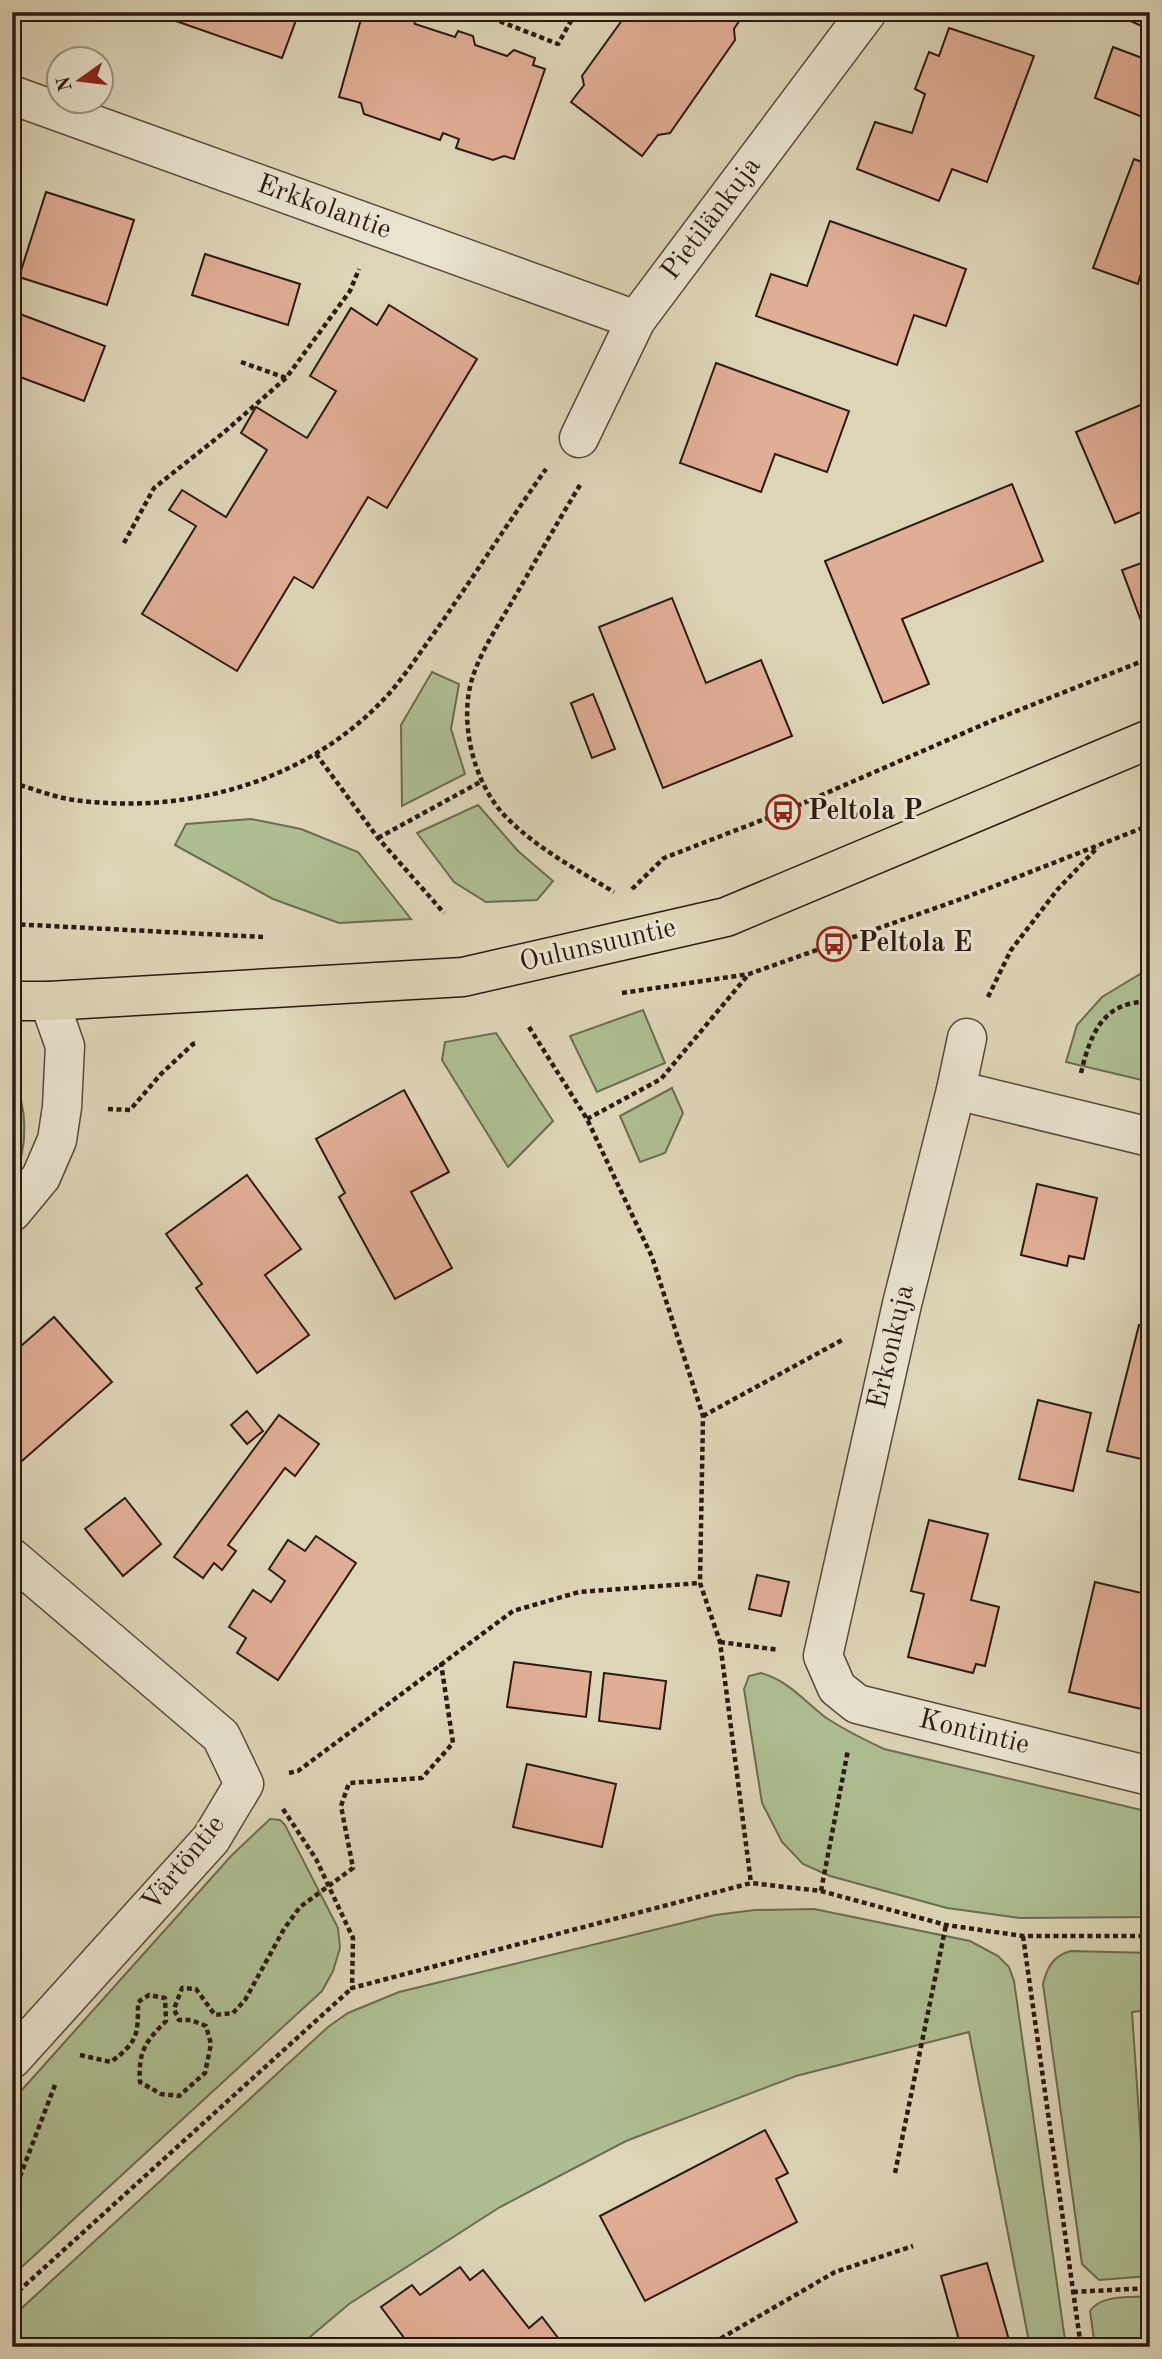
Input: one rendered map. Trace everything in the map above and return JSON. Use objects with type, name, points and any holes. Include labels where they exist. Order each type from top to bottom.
[{"type":"main road","name":"Oulunsuuntie","points":[[31,1001],[463,977],[726,917],[1150,739]]},
{"type":"street","name":"Pietilänkuja","points":[[579,439],[636,320],[867,12]]},
{"type":"street","name":"Erkkolantie","points":[[12,95],[636,320]]},
{"type":"street","points":[[12,1212],[41,1177],[57,1140],[62,1107],[65,1046],[31,1001]]},
{"type":"street","name":"Erkonkuja","points":[[823,1657],[901,1304],[967,1038]]},
{"type":"street","points":[[956,1090],[1150,1137]]},
{"type":"street","points":[[12,1558],[221,1737],[244,1784]]},
{"type":"street","points":[[823,1657],[837,1688],[857,1704]]},
{"type":"street","name":"Kontintie","points":[[857,1704],[1150,1776]]},
{"type":"street","name":"Värtöntie","points":[[12,2059],[211,1839],[244,1784]]},
{"type":"path","points":[[476,12],[558,44],[576,12]]},
{"type":"path","points":[[124,543],[154,488],[286,378],[350,291],[375,226]]},
{"type":"path","points":[[241,362],[286,378]]},
{"type":"path","points":[[12,783],[72,800],[147,804],[214,796],[264,780],[316,754],[352,730],[385,698],[465,589],[554,457],[579,439]]},
{"type":"path","points":[[579,439],[580,483],[486,646],[472,677],[468,706],[469,736],[482,781],[503,814],[535,844],[623,898]]},
{"type":"path","points":[[631,890],[664,858],[783,812],[989,723],[1150,658]]},
{"type":"path","points":[[316,754],[377,838],[444,913]]},
{"type":"path","points":[[377,838],[482,781]]},
{"type":"path","points":[[967,1038],[1011,950],[1058,889],[1101,844]]},
{"type":"path","points":[[12,924],[272,938]]},
{"type":"path","points":[[587,1119],[661,1079],[749,974]]},
{"type":"path","points":[[1072,1118],[1088,1042],[1108,1013],[1136,1002],[1150,1002]]},
{"type":"path","points":[[529,1027],[587,1119],[652,1257],[703,1416],[700,1583],[720,1642],[751,1883]]},
{"type":"path","points":[[703,1416],[855,1333],[901,1304]]},
{"type":"path","points":[[244,1784],[299,1771],[513,1611],[579,1592],[700,1583]]},
{"type":"path","points":[[720,1642],[823,1657]]},
{"type":"path","points":[[74,2057],[83,2054],[111,2062],[136,2038],[138,2002],[149,1995],[165,1998],[166,2021],[148,2040],[139,2061],[140,2082],[160,2094],[179,2096],[205,2073],[211,2044],[206,2026],[191,2020],[179,2020],[174,2008],[182,1988],[196,1989],[215,2015],[233,2012],[246,2000],[300,1907],[353,1868],[341,1806],[349,1783],[422,1778],[453,1743],[441,1663]]},
{"type":"path","points":[[821,1891],[857,1704]]},
{"type":"path","points":[[244,1784],[280,1804],[316,1859],[353,1938],[352,1988]]},
{"type":"path","points":[[12,2297],[352,1988],[751,1883],[821,1891],[946,1925],[1023,1936],[1150,1936]]},
{"type":"path","points":[[895,2173],[946,1925]]},
{"type":"path","points":[[1023,1936],[1081,2347]]},
{"type":"path","points":[[12,2210],[19,2179],[60,2072]]},
{"type":"path","points":[[706,2347],[835,2272],[913,2246]]},
{"type":"path","points":[[1073,2292],[1150,2288]]},
{"type":"green space","points":[[432,672],[459,684],[451,729],[465,774],[402,806],[401,725]]},
{"type":"green space","points":[[478,805],[518,851],[553,881],[537,900],[486,902],[454,882],[417,833]]},
{"type":"green space","points":[[251,819],[301,829],[358,852],[411,919],[339,923],[273,899],[175,845],[186,824]]},
{"type":"green space","points":[[1150,968],[1150,1082],[1066,1062],[1077,1025],[1102,997]]},
{"type":"green space","points":[[643,1010],[665,1063],[597,1092],[570,1036]]},
{"type":"green space","points":[[496,1033],[553,1121],[508,1167],[442,1060],[445,1042]]},
{"type":"green space","points":[[12,1072],[21,1099],[24,1140],[18,1168],[12,1181]]},
{"type":"green space","points":[[672,1088],[683,1113],[665,1153],[640,1162],[620,1116]]},
{"type":"green space","points":[[761,1673],[788,1686],[832,1722],[884,1749],[1150,1812],[1150,1917],[1020,1918],[947,1908],[830,1876],[803,1864],[782,1842],[762,1803],[744,1689],[749,1676]]},
{"type":"green space","points":[[270,1819],[280,1820],[285,1825],[338,1928],[340,1948],[333,1971],[322,1991],[12,2276],[12,2101],[232,1855]]},
{"type":"green space","points":[[814,1909],[970,1941],[998,1956],[1009,1967],[1014,1981],[1066,2347],[1030,2347],[969,2032],[796,2076],[626,2141],[500,2207],[349,2304],[298,2347],[12,2347],[12,2317],[328,2027],[348,2013],[399,1992],[715,1915],[755,1910]]},
{"type":"green space","points":[[1071,1951],[1150,1953],[1150,2010],[1132,2012],[1150,2276],[1099,2280],[1082,2264],[1043,1984],[1052,1963],[1060,1955]]},
{"type":"green space","points":[[1150,2296],[1150,2347],[1095,2347],[1090,2311],[1095,2306],[1109,2299]]},
{"type":"building","points":[[150,12],[299,12],[282,58]]},
{"type":"building","points":[[363,12],[382,12],[398,17],[399,12],[402,12],[413,16],[415,24],[455,37],[458,31],[473,36],[475,45],[507,56],[514,50],[535,58],[533,65],[545,69],[514,159],[504,156],[493,160],[456,148],[459,139],[443,133],[440,140],[364,114],[361,103],[339,97]]},
{"type":"building","points":[[540,12],[564,12],[562,19]]},
{"type":"building","points":[[628,12],[745,12],[734,29],[735,40],[670,133],[658,135],[642,156],[571,102],[584,85],[582,76]]},
{"type":"building","points":[[1111,12],[1150,12],[1150,30]]},
{"type":"building","points":[[949,28],[1034,56],[987,182],[952,169],[939,201],[857,169],[875,122],[912,133],[925,94],[915,89],[929,52],[939,56]]},
{"type":"building","points":[[1113,47],[1150,61],[1150,120],[1095,98]]},
{"type":"building","points":[[1134,159],[1150,165],[1150,280],[1140,276],[1138,284],[1093,268]]},
{"type":"building","points":[[46,192],[134,220],[107,305],[19,277]]},
{"type":"building","points":[[830,221],[966,269],[946,326],[914,315],[897,365],[756,316],[771,274],[807,286]]},
{"type":"building","points":[[205,254],[300,284],[288,325],[192,295]]},
{"type":"building","points":[[389,305],[477,359],[387,508],[368,497],[313,588],[294,577],[237,671],[142,614],[196,526],[169,510],[182,490],[226,517],[267,450],[241,433],[256,407],[307,438],[336,391],[310,376],[351,308],[377,325]]},
{"type":"building","points":[[12,311],[105,346],[84,401],[12,374]]},
{"type":"building","points":[[716,363],[849,411],[827,472],[775,454],[761,492],[680,463]]},
{"type":"building","points":[[1150,401],[1150,508],[1115,523],[1076,432]]},
{"type":"building","points":[[12,423],[21,426],[12,452]]},
{"type":"building","points":[[12,466],[21,469],[12,492]]},
{"type":"building","points":[[1012,484],[1043,561],[902,619],[929,684],[883,703],[825,561]]},
{"type":"building","points":[[1150,560],[1150,618],[1141,621],[1122,570]]},
{"type":"building","points":[[672,598],[706,683],[761,660],[792,736],[663,788],[599,627]]},
{"type":"building","points":[[593,694],[615,749],[592,758],[571,703]]},
{"type":"building","points":[[404,1090],[449,1172],[411,1192],[452,1268],[395,1299],[339,1197],[345,1193],[316,1139]]},
{"type":"building","points":[[247,1175],[301,1249],[265,1275],[309,1335],[257,1373],[196,1288],[202,1284],[166,1234]]},
{"type":"building","points":[[1037,1184],[1097,1198],[1084,1259],[1069,1256],[1067,1266],[1021,1255]]},
{"type":"building","points":[[54,1317],[112,1382],[15,1467],[12,1463],[12,1354]]},
{"type":"building","points":[[1139,1325],[1150,1328],[1150,1461],[1107,1451]]},
{"type":"building","points":[[1038,1400],[1091,1413],[1073,1491],[1019,1479]]},
{"type":"building","points":[[247,1411],[263,1431],[247,1444],[231,1425]]},
{"type":"building","points":[[279,1415],[319,1444],[295,1476],[285,1468],[228,1545],[236,1551],[222,1570],[214,1563],[203,1578],[174,1557]]},
{"type":"building","points":[[125,1498],[161,1544],[123,1576],[85,1529]]},
{"type":"building","points":[[929,1520],[988,1534],[971,1600],[999,1607],[985,1666],[976,1664],[973,1673],[908,1657],[924,1594],[911,1591]]},
{"type":"building","points":[[316,1536],[356,1563],[278,1680],[237,1653],[246,1638],[229,1627],[253,1590],[271,1602],[285,1581],[269,1569],[288,1540],[305,1551]]},
{"type":"building","points":[[757,1575],[789,1582],[781,1616],[749,1609]]},
{"type":"building","points":[[1095,1582],[1150,1595],[1150,1711],[1069,1692]]},
{"type":"building","points":[[514,1662],[591,1672],[586,1717],[507,1707]]},
{"type":"building","points":[[604,1673],[666,1681],[660,1729],[599,1721]]},
{"type":"building","points":[[527,1764],[616,1784],[602,1847],[513,1827]]},
{"type":"building","points":[[765,2130],[788,2173],[776,2179],[797,2222],[645,2301],[600,2216]]},
{"type":"building","points":[[987,2263],[1011,2347],[961,2347],[941,2276]]},
{"type":"building","points":[[460,2267],[470,2280],[483,2270],[529,2328],[542,2317],[565,2347],[411,2347],[381,2307],[412,2285],[420,2295]]},
{"type":"place","name":"Peltola P","points":[[783,812]]},
{"type":"place","name":"Peltola E","points":[[834,944]]}]
